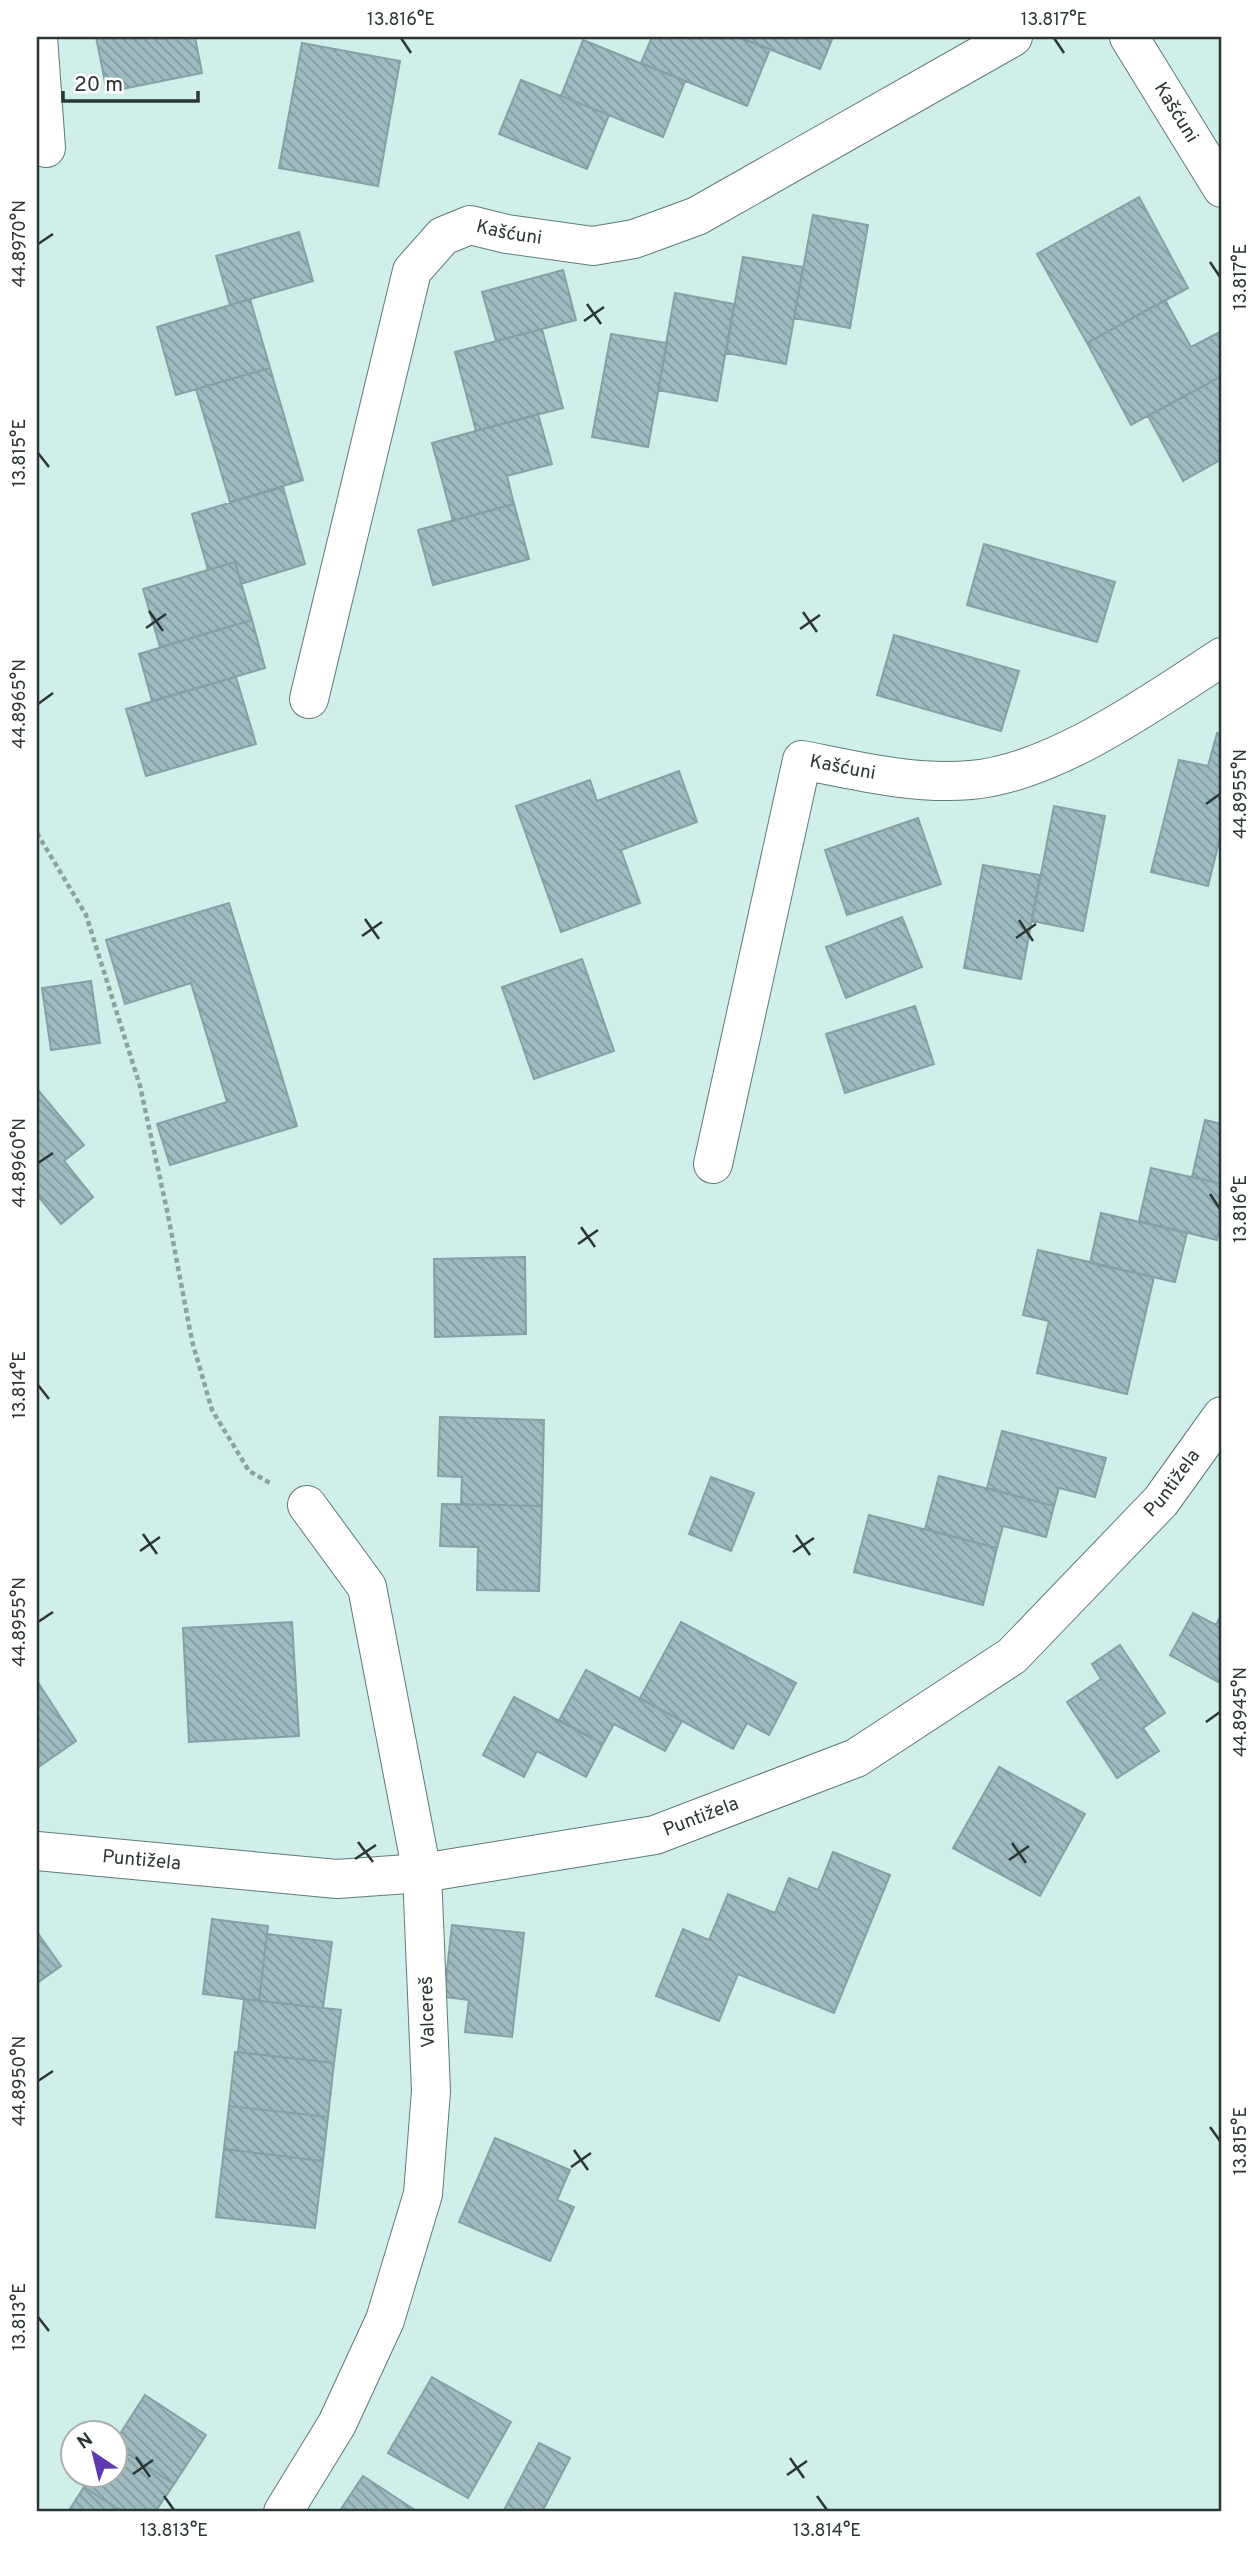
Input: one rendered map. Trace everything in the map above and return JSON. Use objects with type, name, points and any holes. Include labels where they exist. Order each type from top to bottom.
[{"type":"street","points":[[38,37],[46,148]]},
{"type":"street","name":"Kašćuni","points":[[309,699],[412,271],[443,236],[470,225],[507,234],[593,246],[634,239],[697,216],[1013,37]]},
{"type":"street","name":"Kašćuni","points":[[1129,37],[1222,188]]},
{"type":"street","name":"Kašćuni","points":[[713,1164],[803,760],[898,778],[972,780],[1041,764],[1142,709],[1222,657]]},
{"type":"street","name":"Puntižela","points":[[37,1851],[337,1879],[422,1873],[654,1835],[856,1758],[1012,1656],[1161,1502],[1222,1416]]},
{"type":"street","name":"Valcereš","points":[[283,2512],[337,2424],[385,2320],[423,2194],[431,2091],[422,1873],[367,1587],[307,1505]]},
{"type":"path","points":[[37,833],[86,915],[139,1086],[168,1215],[192,1341],[212,1410],[249,1471],[307,1505]]},
{"type":"building","points":[[96,37],[195,37],[202,73],[107,92]]},
{"type":"building","points":[[652,37],[738,37],[770,49],[747,106],[641,63]]},
{"type":"building","points":[[738,37],[833,37],[820,69]]},
{"type":"building","points":[[583,40],[685,81],[663,137],[561,96]]},
{"type":"building","points":[[302,43],[400,61],[378,186],[279,168]]},
{"type":"building","points":[[521,80],[609,115],[587,169],[499,134]]},
{"type":"building","points":[[1139,197],[1188,288],[1087,343],[1037,254]]},
{"type":"building","points":[[813,215],[868,225],[850,328],[794,318]]},
{"type":"building","points":[[299,232],[313,281],[230,305],[216,256]]},
{"type":"building","points":[[743,257],[803,267],[786,364],[726,353]]},
{"type":"building","points":[[563,270],[576,320],[496,341],[482,292]]},
{"type":"building","points":[[675,293],[734,304],[717,401],[658,390]]},
{"type":"building","points":[[250,299],[270,368],[176,395],[157,327]]},
{"type":"building","points":[[1165,300],[1191,347],[1220,332],[1222,376],[1131,425],[1087,343]]},
{"type":"building","points":[[542,329],[563,408],[476,431],[455,352]]},
{"type":"building","points":[[611,334],[667,343],[648,447],[592,437]]},
{"type":"building","points":[[270,368],[303,480],[230,502],[196,389]]},
{"type":"building","points":[[1218,378],[1222,385],[1222,459],[1183,481],[1148,416]]},
{"type":"building","points":[[538,414],[552,464],[507,476],[514,504],[453,521],[432,443]]},
{"type":"building","points":[[283,487],[305,564],[241,584],[235,562],[208,570],[192,514]]},
{"type":"building","points":[[514,504],[529,559],[433,585],[418,530]]},
{"type":"building","points":[[984,544],[1115,582],[1097,642],[967,605]]},
{"type":"building","points":[[235,562],[252,620],[160,647],[143,589]]},
{"type":"building","points":[[252,620],[265,668],[152,701],[139,654]]},
{"type":"building","points":[[894,635],[1019,671],[1001,731],[877,695]]},
{"type":"building","points":[[236,677],[256,744],[146,776],[126,709]]},
{"type":"building","points":[[1217,733],[1222,735],[1222,830],[1208,886],[1151,872],[1179,760],[1208,766]]},
{"type":"building","points":[[679,771],[697,822],[621,850],[640,903],[561,932],[516,806],[590,780],[597,801]]},
{"type":"building","points":[[1054,806],[1105,816],[1083,931],[1032,921]]},
{"type":"building","points":[[918,818],[941,884],[847,915],[825,850]]},
{"type":"building","points":[[983,865],[1040,875],[1021,979],[964,968]]},
{"type":"building","points":[[229,903],[297,1126],[170,1165],[157,1124],[227,1102],[191,983],[125,1004],[106,940]]},
{"type":"building","points":[[902,917],[922,967],[846,998],[826,947]]},
{"type":"building","points":[[582,959],[614,1051],[534,1079],[502,987]]},
{"type":"building","points":[[91,981],[100,1043],[51,1050],[42,988]]},
{"type":"building","points":[[915,1006],[934,1064],[845,1093],[826,1034]]},
{"type":"building","points":[[38,1090],[84,1145],[64,1161],[93,1197],[61,1224],[37,1195]]},
{"type":"building","points":[[1205,1120],[1222,1124],[1222,1184],[1192,1177]]},
{"type":"building","points":[[1151,1168],[1222,1184],[1222,1220],[1217,1240],[1139,1221]]},
{"type":"building","points":[[1101,1213],[1187,1233],[1175,1282],[1090,1263]]},
{"type":"building","points":[[1038,1250],[1154,1277],[1127,1394],[1037,1373],[1049,1321],[1023,1315]]},
{"type":"building","points":[[525,1257],[526,1334],[435,1337],[434,1259]]},
{"type":"building","points":[[440,1417],[544,1420],[542,1506],[461,1504],[462,1477],[438,1476]]},
{"type":"building","points":[[1002,1431],[1106,1458],[1095,1497],[1059,1488],[1054,1506],[987,1488]]},
{"type":"building","points":[[939,1476],[1054,1506],[1046,1537],[1003,1526],[997,1548],[925,1529]]},
{"type":"building","points":[[711,1477],[754,1493],[731,1551],[689,1534]]},
{"type":"building","points":[[442,1504],[542,1506],[539,1591],[477,1590],[478,1547],[440,1546]]},
{"type":"building","points":[[869,1515],[997,1548],[983,1605],[854,1572]]},
{"type":"building","points":[[1193,1613],[1216,1625],[1222,1613],[1222,1684],[1170,1655]]},
{"type":"building","points":[[292,1622],[299,1736],[189,1742],[183,1628]]},
{"type":"building","points":[[681,1622],[796,1683],[769,1735],[747,1723],[733,1749],[640,1698]]},
{"type":"building","points":[[1120,1645],[1165,1713],[1143,1728],[1159,1751],[1117,1778],[1067,1702],[1101,1679],[1092,1664]]},
{"type":"building","points":[[586,1670],[682,1721],[665,1751],[614,1724],[603,1744],[559,1720]]},
{"type":"building","points":[[37,1681],[76,1741],[37,1768]]},
{"type":"building","points":[[514,1697],[603,1744],[586,1777],[537,1751],[524,1777],[483,1755]]},
{"type":"building","points":[[999,1767],[1085,1814],[1040,1896],[953,1848]]},
{"type":"building","points":[[833,1852],[890,1875],[834,2013],[738,1974],[719,2021],[656,1996],[683,1929],[709,1940],[728,1894],[775,1913],[789,1878],[818,1890]]},
{"type":"building","points":[[212,1919],[268,1926],[259,2001],[203,1994]]},
{"type":"building","points":[[452,1925],[524,1933],[512,2037],[465,2032],[469,2000],[444,1997]]},
{"type":"building","points":[[37,1932],[61,1966],[37,1983]]},
{"type":"building","points":[[267,1934],[332,1942],[323,2008],[259,2001]]},
{"type":"building","points":[[244,1999],[341,2010],[334,2063],[238,2052]]},
{"type":"building","points":[[235,2052],[334,2063],[328,2117],[229,2106]]},
{"type":"building","points":[[229,2106],[328,2117],[323,2161],[224,2149]]},
{"type":"building","points":[[495,2138],[570,2170],[557,2200],[574,2207],[550,2261],[459,2222]]},
{"type":"building","points":[[224,2149],[323,2161],[315,2228],[216,2217]]},
{"type":"building","points":[[432,2377],[511,2422],[468,2498],[388,2453]]},
{"type":"building","points":[[145,2395],[206,2435],[174,2484],[130,2455],[129,2420]]},
{"type":"building","points":[[539,2443],[570,2458],[542,2512],[503,2512]]},
{"type":"building","points":[[130,2455],[174,2484],[155,2512],[123,2512],[89,2490],[130,2490]]},
{"type":"building","points":[[363,2476],[418,2512],[339,2512]]},
{"type":"building","points":[[82,2490],[89,2490],[123,2512],[68,2512]]}]
